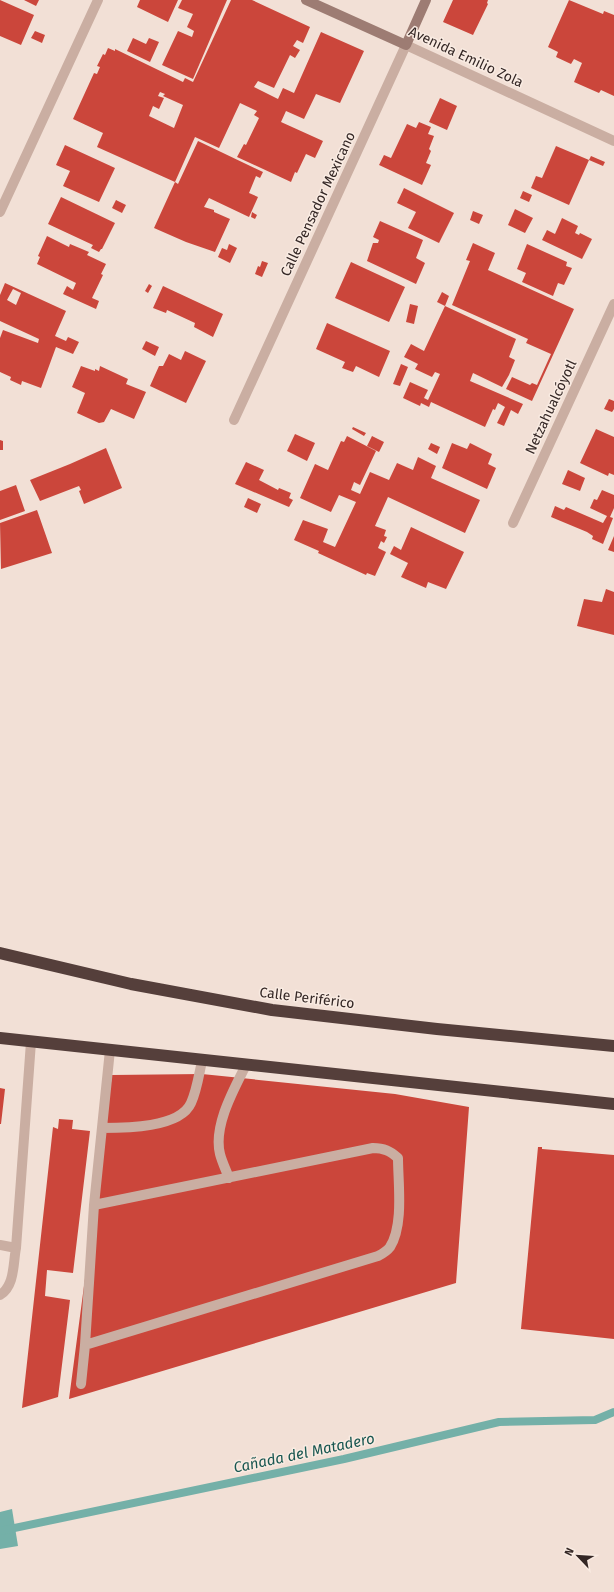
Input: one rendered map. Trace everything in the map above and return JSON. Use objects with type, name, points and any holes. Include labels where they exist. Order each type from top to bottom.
[{"type":"highway","name":"Calle Periférico","points":[[0,953],[130,984],[272,1010],[429,1028],[614,1046]]},
{"type":"highway","points":[[0,1038],[202,1061],[614,1104]]},
{"type":"street","points":[[0,212],[98,0]]},
{"type":"street","name":"Avenida Emilio Zola","points":[[306,0],[614,140]]},
{"type":"street","name":"Calle Pensador Mexicano","points":[[234,420],[426,0]]},
{"type":"street","name":"Netzahualcóyotl","points":[[513,523],[614,304]]},
{"type":"street","points":[[0,1295],[5,1292],[10,1285],[16,1248],[31,1042]]},
{"type":"street","points":[[81,1384],[94,1205],[110,1050]]},
{"type":"street","points":[[102,1128],[136,1127],[172,1119],[182,1113],[191,1104],[202,1061]]},
{"type":"street","points":[[229,1178],[220,1153],[220,1133],[226,1106],[246,1065]]},
{"type":"street","points":[[85,1345],[378,1256],[389,1248],[396,1236],[399,1214],[398,1158],[383,1148],[373,1148],[94,1205]]},
{"type":"street","points":[[0,1245],[16,1248]]},
{"type":"water","points":[[12,1509],[18,1546],[0,1549],[0,1512]]},
{"type":"building","points":[[0,0],[34,15],[21,45],[0,36]]},
{"type":"building","points":[[24,0],[39,0],[36,6]]},
{"type":"building","points":[[140,0],[178,0],[168,22],[137,7]]},
{"type":"building","points":[[182,0],[227,0],[193,79],[162,65],[178,31],[192,37],[194,31],[187,27],[193,14],[178,8]]},
{"type":"building","points":[[231,0],[252,0],[310,27],[303,43],[297,40],[293,46],[300,50],[295,58],[290,55],[274,88],[258,81],[254,87],[278,99],[283,88],[294,93],[321,32],[364,51],[340,103],[316,94],[304,119],[286,111],[281,122],[323,141],[315,158],[306,154],[291,182],[237,157],[244,144],[246,145],[259,118],[254,115],[257,111],[240,103],[219,148],[195,137],[175,182],[97,147],[103,133],[73,119],[94,73],[97,74],[100,67],[97,66],[108,48],[115,51],[115,49],[183,82],[185,78],[193,82]],"holes":[[[160,92],[165,94],[163,96],[183,105],[174,128],[149,116],[153,106],[159,109],[164,98],[158,96]]]},
{"type":"building","points":[[453,0],[488,0],[488,4],[473,35],[443,22]]},
{"type":"building","points":[[569,0],[603,14],[604,11],[614,15],[614,96],[601,90],[599,93],[574,82],[582,63],[574,59],[571,64],[556,57],[558,52],[548,47]]},
{"type":"building","points":[[35,31],[45,35],[42,43],[31,38]]},
{"type":"building","points":[[133,38],[146,44],[149,38],[159,42],[150,62],[127,51]]},
{"type":"building","points":[[440,98],[457,106],[447,130],[429,122]]},
{"type":"building","points":[[419,122],[431,127],[428,134],[434,136],[429,149],[431,151],[426,163],[431,165],[422,185],[379,165],[384,155],[391,158],[407,124],[416,128]]},
{"type":"building","points":[[198,141],[263,172],[260,178],[256,176],[249,193],[258,197],[249,217],[209,198],[204,207],[214,210],[214,212],[230,219],[215,252],[186,242],[154,228],[175,182],[178,184]]},
{"type":"building","points":[[65,145],[115,168],[99,202],[63,186],[70,171],[56,165]]},
{"type":"building","points":[[556,146],[589,160],[569,205],[531,188],[536,176],[542,178]]},
{"type":"building","points":[[591,156],[605,162],[603,166],[589,160]]},
{"type":"building","points":[[404,188],[454,213],[439,243],[408,228],[416,212],[397,203]]},
{"type":"building","points":[[523,191],[532,195],[529,202],[520,198]]},
{"type":"building","points":[[61,197],[115,223],[99,252],[91,248],[93,245],[48,224]]},
{"type":"building","points":[[116,200],[126,205],[122,213],[112,208]]},
{"type":"building","points":[[515,209],[533,218],[525,233],[508,225]]},
{"type":"building","points":[[473,211],[483,215],[479,224],[470,220]]},
{"type":"building","points":[[252,212],[257,215],[255,219],[251,217]]},
{"type":"building","points":[[562,218],[578,226],[575,233],[579,235],[580,233],[592,239],[582,259],[542,240],[547,230],[555,234]]},
{"type":"building","points":[[380,221],[423,240],[416,258],[425,263],[416,284],[367,261],[373,243],[378,243],[379,240],[373,237]]},
{"type":"building","points":[[47,236],[69,247],[70,244],[89,252],[87,255],[106,264],[101,274],[103,275],[92,298],[99,301],[96,309],[63,294],[67,286],[73,290],[76,283],[37,264],[40,257],[38,256]]},
{"type":"building","points":[[473,243],[495,253],[488,270],[574,309],[532,401],[506,389],[512,377],[530,385],[532,383],[537,385],[551,354],[526,343],[528,339],[452,305],[470,261],[466,260]]},
{"type":"building","points":[[229,244],[237,248],[230,263],[218,257],[222,248],[227,250]]},
{"type":"building","points":[[527,244],[567,262],[566,266],[572,268],[564,285],[558,283],[553,296],[522,282],[526,273],[517,269]]},
{"type":"building","points":[[262,261],[268,263],[262,277],[255,274]]},
{"type":"building","points":[[351,262],[405,287],[389,322],[335,298]]},
{"type":"building","points":[[5,283],[66,311],[55,336],[66,341],[68,337],[79,342],[73,354],[56,347],[41,388],[22,381],[21,385],[10,380],[11,377],[0,372],[0,338],[3,330],[38,343],[39,339],[0,321],[0,295]],"holes":[[[13,289],[21,293],[16,305],[7,300]]]},
{"type":"building","points":[[149,284],[152,286],[148,293],[145,291]]},
{"type":"building","points":[[163,286],[223,314],[213,337],[194,327],[195,323],[167,310],[166,313],[153,308]]},
{"type":"building","points":[[442,292],[449,296],[445,306],[437,302]]},
{"type":"building","points":[[410,304],[418,306],[414,324],[406,322]]},
{"type":"building","points":[[445,306],[516,339],[509,357],[515,360],[502,387],[473,373],[470,381],[523,404],[518,414],[511,410],[504,426],[497,423],[505,407],[498,403],[495,410],[493,409],[485,427],[431,402],[429,407],[421,403],[420,406],[403,398],[410,382],[428,390],[424,398],[428,400],[440,374],[435,372],[432,377],[415,369],[418,364],[404,357],[411,344],[424,351]]},
{"type":"building","points":[[327,323],[390,351],[379,377],[356,366],[353,372],[342,368],[345,362],[316,349]]},
{"type":"building","points":[[146,341],[159,347],[155,356],[142,349]]},
{"type":"building","points":[[185,351],[206,361],[186,403],[150,386],[159,366],[163,366],[169,354],[181,360]]},
{"type":"building","points":[[401,364],[408,367],[400,386],[393,384]]},
{"type":"building","points":[[81,366],[99,371],[100,366],[128,379],[126,384],[146,392],[134,419],[111,409],[104,422],[99,423],[77,413],[85,393],[72,387]]},
{"type":"building","points":[[609,399],[614,401],[614,409],[612,412],[604,409]]},
{"type":"building","points":[[353,427],[366,433],[364,436],[352,429]]},
{"type":"building","points":[[596,429],[614,437],[614,475],[609,473],[608,476],[580,463]]},
{"type":"building","points":[[295,434],[315,443],[307,461],[287,451]]},
{"type":"building","points":[[347,436],[376,451],[360,485],[354,482],[351,490],[360,494],[370,472],[389,480],[397,463],[413,470],[418,457],[436,466],[431,478],[480,500],[465,533],[388,497],[375,526],[386,530],[384,536],[387,537],[384,543],[381,541],[378,548],[386,552],[375,576],[367,573],[366,575],[294,540],[303,520],[328,529],[323,542],[335,547],[356,502],[339,495],[331,512],[300,498],[315,464],[328,470],[341,441],[344,442]]},
{"type":"building","points":[[372,436],[384,442],[379,452],[367,446]]},
{"type":"building","points":[[0,440],[3,441],[3,450],[0,450]]},
{"type":"building","points":[[431,443],[440,447],[437,454],[428,449]]},
{"type":"building","points":[[452,443],[467,449],[470,443],[492,454],[488,464],[496,468],[487,489],[442,468]]},
{"type":"building","points":[[106,448],[122,488],[84,504],[79,491],[81,490],[79,486],[40,501],[30,480]]},
{"type":"building","points":[[246,462],[264,470],[259,480],[278,490],[279,488],[291,493],[289,498],[293,500],[289,507],[235,484]]},
{"type":"building","points":[[568,470],[585,478],[580,491],[562,484]]},
{"type":"building","points":[[16,485],[25,511],[0,520],[0,491]]},
{"type":"building","points":[[602,490],[614,495],[614,508],[610,517],[613,518],[603,544],[592,539],[593,536],[587,532],[551,517],[555,506],[564,510],[566,507],[603,523],[607,516],[590,508],[594,499],[597,500]]},
{"type":"building","points":[[248,498],[261,504],[257,513],[244,507]]},
{"type":"building","points":[[37,510],[52,553],[1,569],[0,523]]},
{"type":"building","points":[[411,527],[464,552],[446,589],[428,582],[426,588],[401,577],[408,563],[390,554],[394,546],[401,550]]},
{"type":"building","points":[[614,536],[614,552],[608,550]]},
{"type":"building","points":[[606,589],[614,592],[614,635],[577,626],[584,599],[602,602]]},
{"type":"building","points":[[202,1074],[395,1094],[469,1107],[456,1283],[69,1399],[112,1075]]},
{"type":"building","points":[[0,1088],[5,1089],[1,1124],[0,1124]]},
{"type":"building","points":[[59,1119],[73,1120],[72,1129],[90,1131],[73,1273],[47,1270],[45,1296],[70,1300],[58,1397],[22,1408],[53,1127],[58,1129]]},
{"type":"building","points":[[538,1147],[542,1147],[542,1149],[614,1155],[614,1339],[521,1329]]},
{"type":"waterway","name":"Cañada del Matadero","points":[[0,1531],[344,1459],[499,1422],[595,1420],[614,1412]]}]
